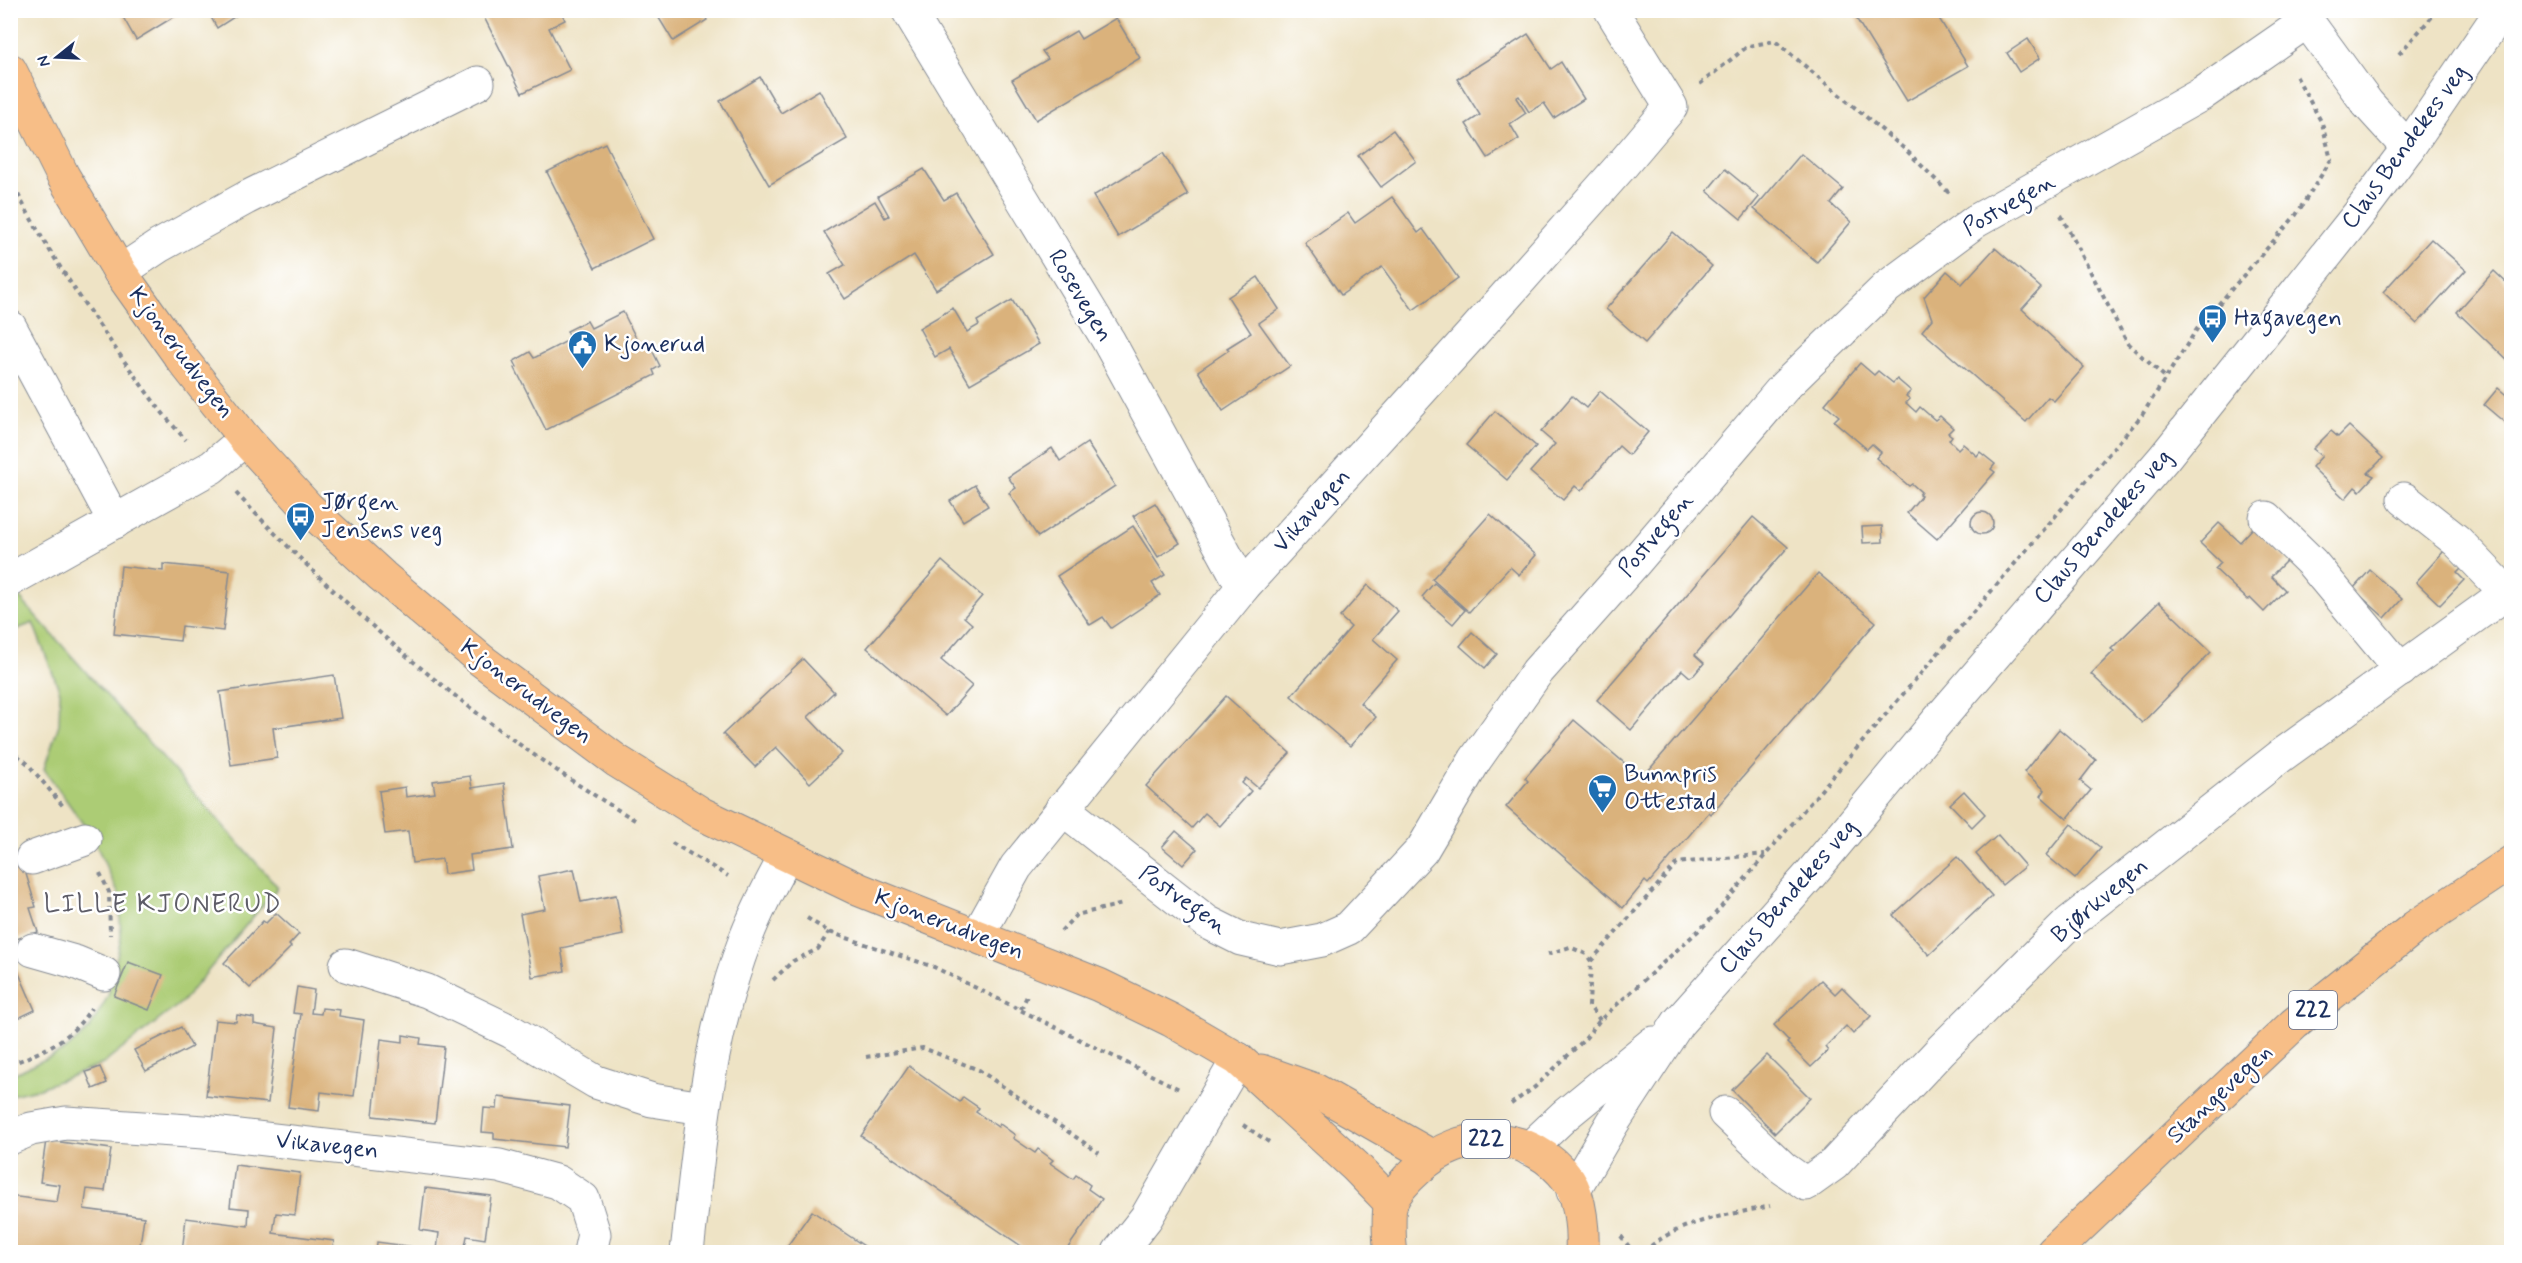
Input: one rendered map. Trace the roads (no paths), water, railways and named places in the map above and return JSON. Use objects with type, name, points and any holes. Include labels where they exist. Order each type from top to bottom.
[{"type":"main road","name":"Kjonerudvegen","points":[[10,70],[63,176],[120,272],[182,359],[245,439],[325,523],[382,576],[481,660],[617,762],[702,814],[860,890],[1099,985],[1171,1020],[1243,1062],[1316,1090],[1431,1156]]},
{"type":"main road","name":"Stangevegen","points":[[2053,1252],[2294,1024],[2415,927],[2511,862]]},
{"type":"main road","name":"Kjonerudvegen","points":[[1243,1062],[1355,1166],[1391,1203]]},
{"type":"main road","name":"222","points":[[1391,1203],[1409,1177],[1431,1156],[1462,1142],[1474,1139],[1498,1139],[1529,1149],[1551,1162],[1570,1182],[1577,1202],[1582,1252]]},
{"type":"main road","points":[[1391,1203],[1391,1252]]},
{"type":"street","name":"Rosevegen","points":[[908,10],[1108,340],[1243,587]]},
{"type":"street","name":"Vikavegen","points":[[978,936],[1016,867],[1243,587],[1472,334],[1671,107],[1611,10]]},
{"type":"street","name":"Claus Bendekes veg","points":[[1573,1191],[1612,1124],[1678,1023],[1809,876],[1936,723],[2164,458],[2409,148],[2502,10]]},
{"type":"street","points":[[2303,16],[2367,103],[2409,148]]},
{"type":"street","name":"Postvegen","points":[[1062,808],[1207,922],[1241,939],[1280,948],[1322,940],[1348,928],[1422,850],[1474,760],[1537,672],[1635,562],[1710,471],[1785,386],[1887,287],[1976,220],[2202,94],[2277,42],[2303,16]]},
{"type":"street","points":[[120,272],[159,246],[246,198],[478,83]]},
{"type":"street","points":[[10,327],[116,522]]},
{"type":"street","points":[[10,580],[212,467],[245,439]]},
{"type":"street","points":[[2404,499],[2457,541],[2509,591]]},
{"type":"street","points":[[2266,518],[2312,563],[2401,670]]},
{"type":"street","name":"Bjørkvegen","points":[[1725,1113],[1783,1168],[1806,1184],[1834,1164],[1941,1050],[2070,922],[2282,755],[2509,591]]},
{"type":"street","points":[[32,858],[85,838]]},
{"type":"street","points":[[687,1252],[703,1108],[728,994],[746,938],[786,856]]},
{"type":"street","points":[[33,950],[75,962],[104,974]]},
{"type":"street","points":[[346,965],[438,996],[512,1032],[596,1082],[652,1100],[703,1108]]},
{"type":"street","name":"Claus Bendekes veg","points":[[1529,1149],[1565,1115],[1678,1023]]},
{"type":"street","points":[[1119,1252],[1146,1218],[1211,1106],[1243,1062]]},
{"type":"street","name":"Vikavegen","points":[[10,1138],[32,1129],[66,1123],[204,1132],[499,1166],[558,1182],[583,1199],[594,1234],[590,1252]]},
{"type":"place","name":"Hagavegen","points":[[2213,344]]},
{"type":"place","name":"Kjonerud","points":[[583,370]]},
{"type":"place","name":"Jørgen Jensens veg","points":[[300,542]]},
{"type":"place","name":"Bunnpris Ottestad","points":[[1603,814]]},
{"type":"district","name":"LILLE KJONERUD","points":[[163,905]]}]
